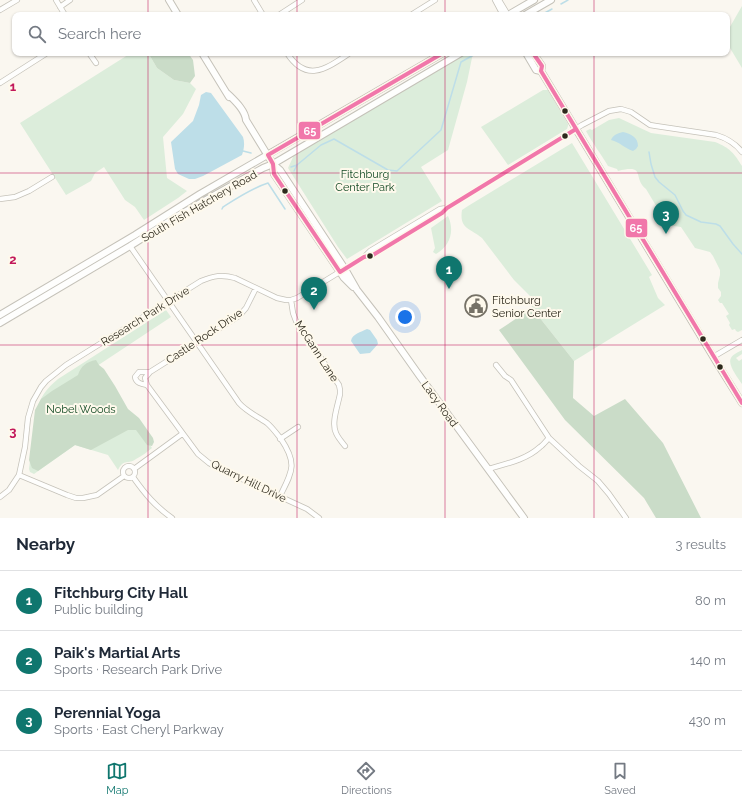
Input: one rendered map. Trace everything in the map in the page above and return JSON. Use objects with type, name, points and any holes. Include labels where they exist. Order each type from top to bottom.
[{"type":"main road","points":[[513,12],[534,0]]},
{"type":"main road","points":[[530,12],[551,0]]},
{"type":"main road","points":[[170,1],[176,12]]},
{"type":"main road","name":"Lacy Road","points":[[204,56],[238,112],[242,118],[246,120],[268,155],[273,164],[274,174],[342,271],[378,317],[524,518]]},
{"type":"main road","name":"South Fish Hatchery Road","points":[[0,314],[147,228],[200,194],[438,56]]},
{"type":"main road","name":"South Fish Hatchery Road","points":[[0,324],[179,215],[263,168],[273,164],[456,56]]},
{"type":"main road","points":[[528,56],[536,70],[541,71]]},
{"type":"main road","points":[[535,56],[542,66],[541,71],[742,403]]},
{"type":"street","points":[[0,10],[17,0]]},
{"type":"street","points":[[56,0],[63,12]]},
{"type":"street","points":[[60,7],[70,0]]},
{"type":"street","points":[[254,0],[261,12]]},
{"type":"street","points":[[284,12],[302,0]]},
{"type":"street","points":[[416,12],[435,0]]},
{"type":"street","points":[[495,0],[501,12]]},
{"type":"street","points":[[499,0],[506,12]]},
{"type":"street","points":[[0,83],[42,56]]},
{"type":"street","points":[[91,56],[96,64]]},
{"type":"street","points":[[290,56],[296,63],[306,69],[311,70],[328,67],[345,56]]},
{"type":"street","points":[[291,300],[302,296],[364,257],[373,255],[576,129],[609,111],[621,109],[631,112],[650,125],[723,137],[732,142],[742,152]]},
{"type":"street","points":[[0,199],[15,197],[29,192],[52,178]]},
{"type":"street","points":[[130,246],[239,403],[245,409],[268,424],[289,453],[292,461],[292,469],[288,481],[280,496]]},
{"type":"street","name":"Research Park Drive","points":[[0,497],[9,490],[19,476],[30,410],[37,393],[46,381],[66,365],[201,281],[215,276],[235,278],[277,298],[291,300]]},
{"type":"street","name":"Castle Rock Drive","points":[[145,378],[150,372],[239,316],[246,308],[256,288]]},
{"type":"street","name":"McGann Lane","points":[[291,300],[296,321],[339,385],[340,394],[334,421],[334,428],[345,446]]},
{"type":"street","points":[[713,357],[742,340]]},
{"type":"street","points":[[496,365],[511,380],[549,438],[579,466],[598,481],[626,518]]},
{"type":"street","points":[[146,385],[137,383],[135,377],[138,372],[150,372]]},
{"type":"street","name":"Quarry Hill Drive","points":[[145,378],[146,385],[182,434],[198,454],[209,463],[307,509],[319,518]]},
{"type":"street","points":[[280,439],[298,428]]},
{"type":"street","points":[[134,469],[182,434]]},
{"type":"street","points":[[488,469],[530,454],[549,438]]},
{"type":"street","points":[[124,476],[124,470],[127,467],[134,469]]},
{"type":"street","points":[[133,477],[135,473],[134,469]]},
{"type":"street","points":[[19,476],[67,495],[76,498],[83,498],[97,495],[124,476]]},
{"type":"street","points":[[124,476],[129,478],[133,477]]},
{"type":"street","points":[[133,477],[148,498],[172,518]]},
{"type":"green space","points":[[742,6],[742,68],[730,48],[730,27]]},
{"type":"green space","points":[[126,56],[150,56],[157,68],[174,80],[190,83],[196,89],[183,114],[163,137],[167,178],[187,191],[144,220],[135,207],[125,200],[104,167],[95,173],[91,181],[66,195],[20,123]]},
{"type":"green space","points":[[150,56],[190,56],[193,60],[195,76],[190,83],[174,80],[157,68]]},
{"type":"green space","name":"Fitchburg Center Park","points":[[462,56],[472,56],[467,82],[448,150],[421,167],[442,201],[347,259],[288,168],[294,155]]},
{"type":"green space","points":[[543,90],[548,90],[568,124],[567,129],[508,165],[481,127]]},
{"type":"green space","points":[[619,118],[651,133],[715,142],[731,151],[742,166],[742,330],[738,332],[735,329],[732,330],[726,316],[729,314],[722,303],[718,300],[721,296],[721,292],[718,288],[720,270],[710,252],[695,248],[681,227],[667,224],[646,189],[642,185],[638,173],[633,169],[618,171],[617,169],[608,166],[586,131],[590,129],[592,130],[609,120]]},
{"type":"green space","points":[[572,143],[652,275],[649,277],[658,298],[665,305],[574,361],[532,308],[530,296],[514,280],[482,238],[466,227],[462,221],[462,210]]},
{"type":"green space","points":[[448,216],[451,227],[450,238],[445,247],[436,254],[433,252],[435,248],[431,228]]},
{"type":"green space","points":[[532,308],[574,361],[573,398],[594,416],[625,399],[663,443],[701,518],[656,518],[644,498],[565,420],[499,330]]},
{"type":"green space","name":"Nobel Woods","points":[[166,310],[171,317],[97,366],[152,448],[133,461],[122,464],[118,470],[108,455],[75,445],[34,474],[30,472],[29,469],[36,413],[41,398],[50,386],[58,379]]},
{"type":"green space","points":[[742,350],[742,354],[736,358],[739,361],[742,359],[742,384],[730,364],[730,361],[733,355]]},
{"type":"green space","name":"Nobel Woods","points":[[96,360],[104,369],[128,409],[139,418],[153,438],[154,442],[152,446],[147,445],[136,430],[128,430],[91,450],[75,445],[38,471],[32,468],[29,460],[35,410],[41,399],[78,375],[84,365]]},
{"type":"water","points":[[206,92],[211,93],[243,137],[244,148],[242,155],[203,176],[195,179],[189,179],[178,174],[175,169],[171,142],[193,121],[201,95]]},
{"type":"water","points":[[623,132],[631,135],[637,140],[638,146],[633,151],[611,140],[616,134]]},
{"type":"water","points":[[367,329],[370,330],[378,344],[370,353],[360,354],[351,341],[355,335]]},
{"type":"waterway","points":[[561,4],[568,0]]},
{"type":"waterway","points":[[546,12],[552,9]]},
{"type":"waterway","points":[[291,167],[297,165],[321,145],[334,139],[388,170],[397,171],[441,130],[461,62],[472,56]]},
{"type":"waterway","points":[[243,151],[251,153]]},
{"type":"waterway","points":[[649,152],[655,177],[675,195],[686,215],[701,222],[720,226],[742,254]]},
{"type":"waterway","points":[[294,171],[297,165]]},
{"type":"waterway","points":[[222,209],[245,194],[268,183],[285,209]]},
{"type":"transit line","name":"65","points":[[438,56],[268,155],[273,164],[274,174],[340,272],[364,257],[373,255],[576,129]]},
{"type":"transit line","name":"65","points":[[535,56],[542,66],[541,71],[742,403]]},
{"type":"place","name":"Perennial Yoga","points":[[666,234]]},
{"type":"place","name":"Fitchburg City Hall","points":[[449,289]]},
{"type":"place","name":"Fitchburg Senior Center","points":[[476,306]]},
{"type":"place","name":"Paik's Martial Arts","points":[[314,310]]}]
